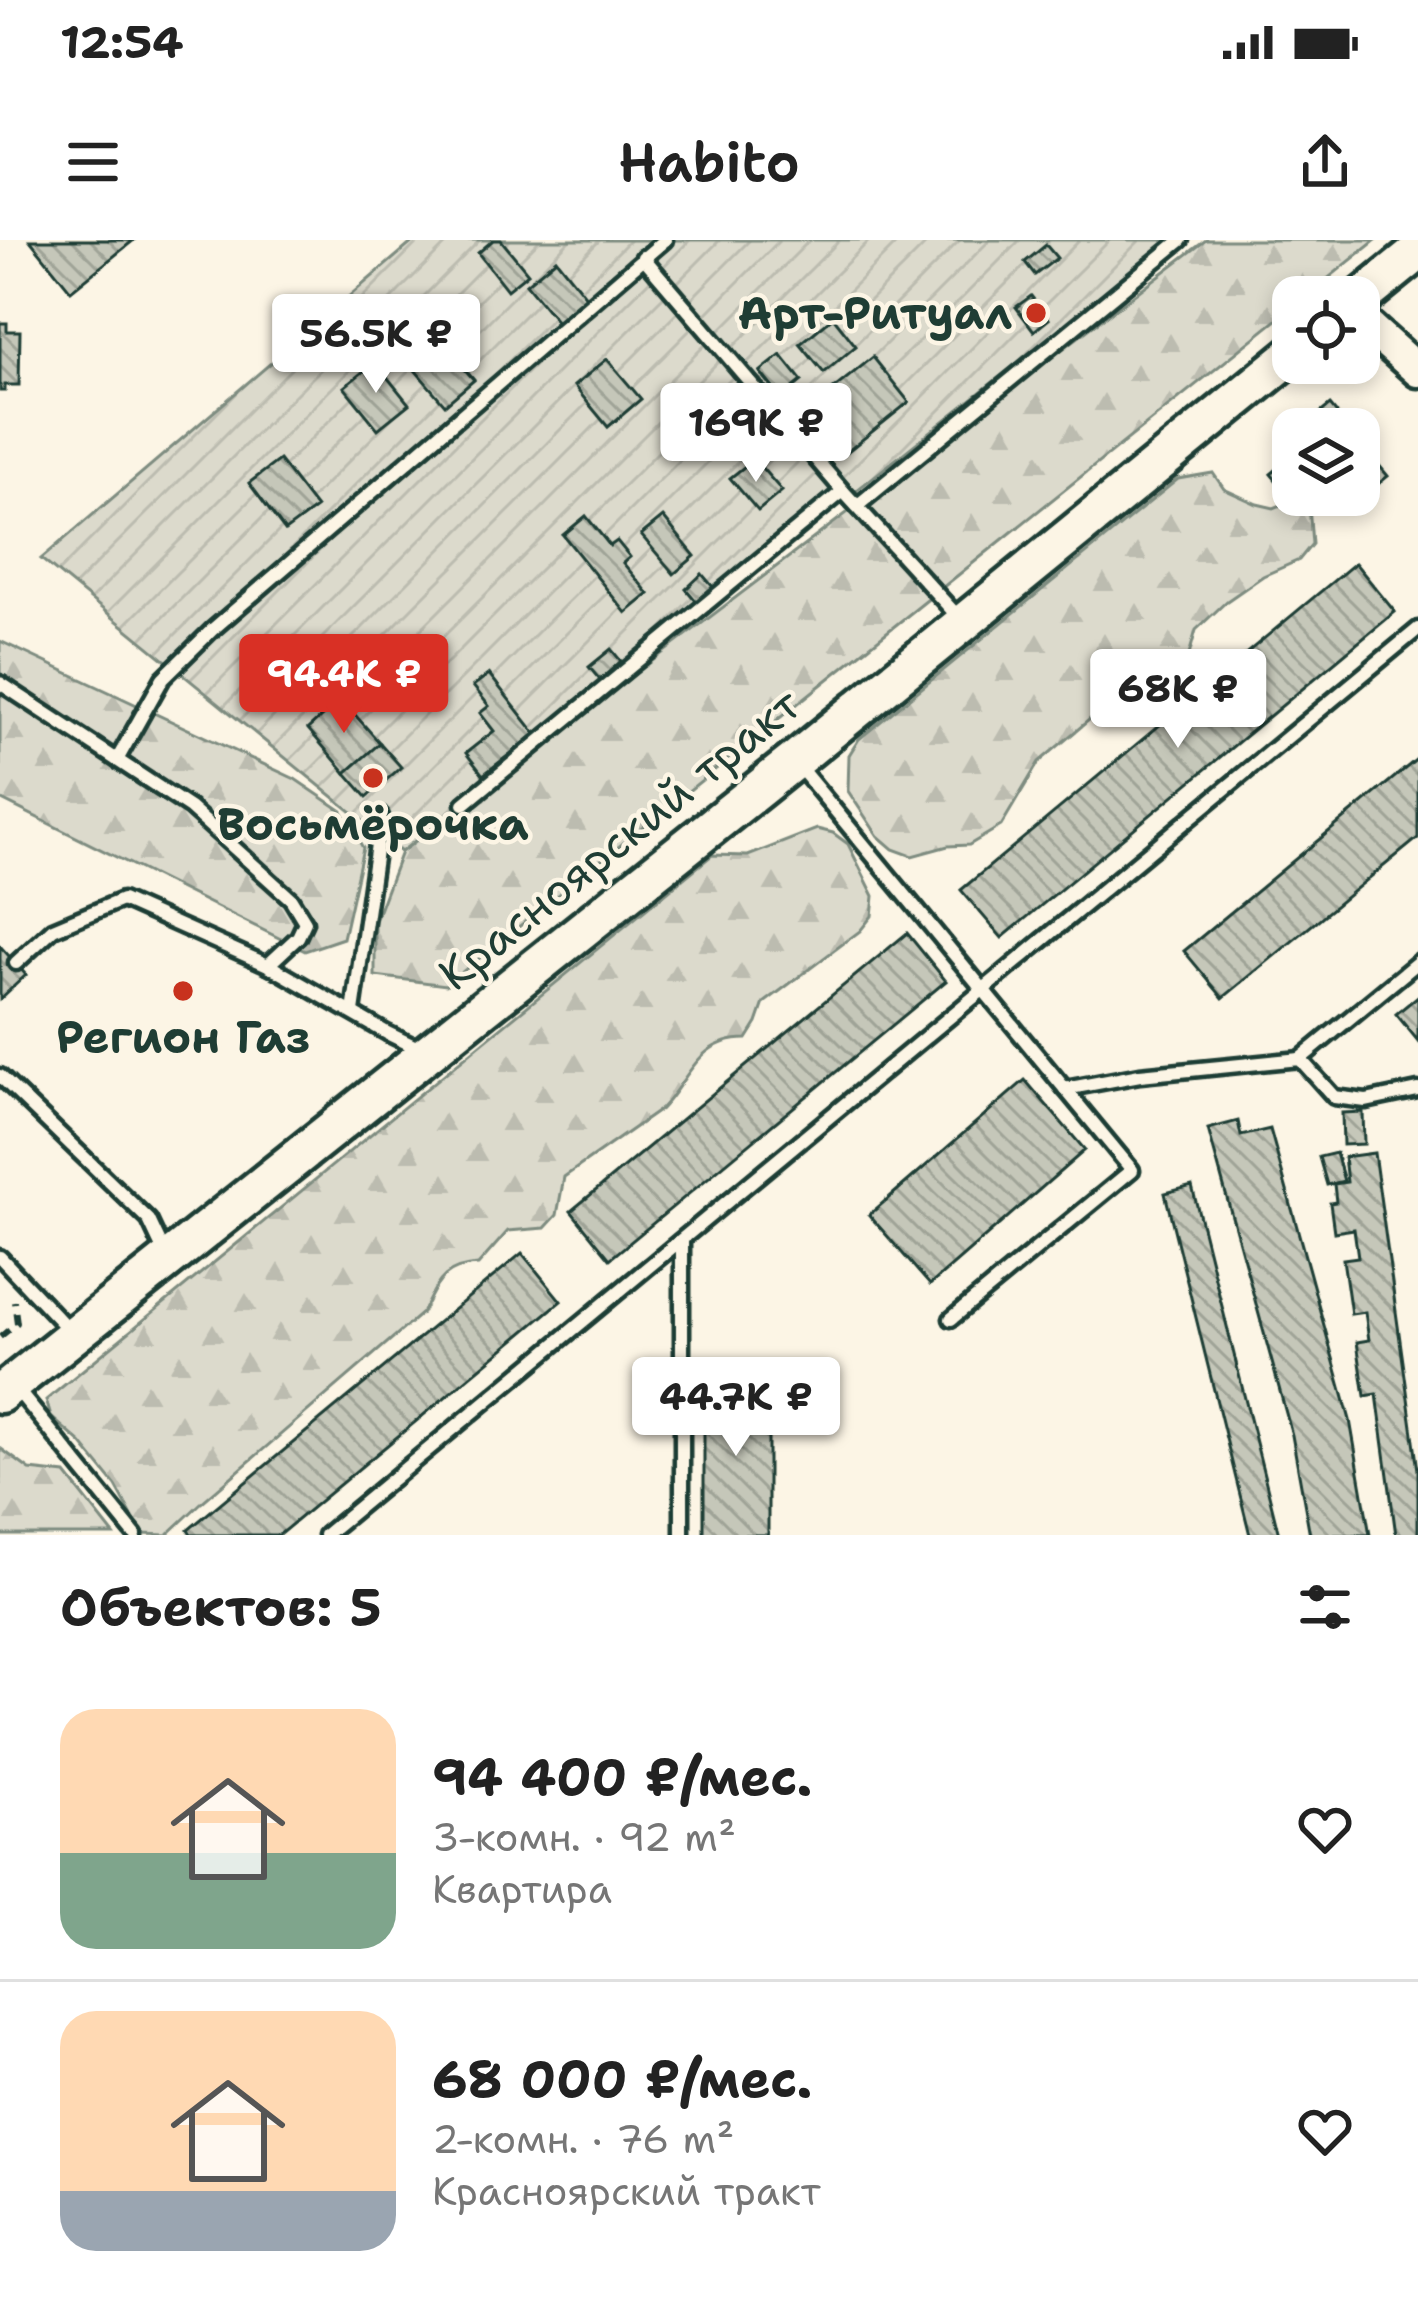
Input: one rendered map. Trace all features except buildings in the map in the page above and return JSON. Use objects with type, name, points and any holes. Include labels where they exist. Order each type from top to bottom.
[{"type":"main road","points":[[1380,283],[1418,252]]},
{"type":"main road","name":"Красноярский тракт","points":[[6,1389],[794,761],[1272,371]]},
{"type":"street","points":[[1380,337],[1418,371]]},
{"type":"lane","points":[[117,760],[164,678],[212,630],[665,240]]},
{"type":"lane","points":[[857,506],[1181,240]]},
{"type":"lane","points":[[644,257],[843,491],[963,622]]},
{"type":"lane","points":[[464,804],[843,491]]},
{"type":"lane","points":[[325,1535],[341,1528],[1418,629]]},
{"type":"lane","points":[[0,683],[190,808],[291,899],[305,922],[298,937],[268,965]]},
{"type":"lane","points":[[794,761],[1132,1170],[951,1319]]},
{"type":"lane","points":[[352,1012],[381,816]]},
{"type":"lane","points":[[16,963],[53,929],[122,900],[268,965],[429,1053]]},
{"type":"lane","points":[[1065,1089],[1140,1075],[1300,1060],[1418,962]]},
{"type":"lane","points":[[1300,1060],[1334,1097],[1366,1101],[1418,1090]]},
{"type":"lane","points":[[0,1076],[148,1220],[168,1259]]},
{"type":"lane","points":[[682,1240],[682,1535]]},
{"type":"lane","points":[[0,1257],[74,1335]]},
{"type":"lane","points":[[6,1389],[135,1535]]},
{"type":"path","points":[[0,1337],[17,1323],[15,1302],[5,1290]]},
{"type":"green space","points":[[415,240],[1172,240],[401,852],[41,559]]},
{"type":"green space","points":[[1206,240],[1376,240],[1331,276],[1272,276],[1272,324],[446,985],[375,976],[375,921],[401,852]]},
{"type":"green space","points":[[1213,473],[1224,489],[1272,508],[1272,516],[1310,516],[1312,544],[1299,560],[1263,576],[1196,630],[1186,666],[1156,692],[1121,698],[1102,709],[1039,762],[1001,826],[969,845],[912,856],[893,849],[878,836],[848,791],[849,755],[859,739],[1178,479]]},
{"type":"green space","points":[[0,641],[295,779],[342,811],[363,848],[343,938],[305,951],[0,799]]},
{"type":"green space","points":[[817,829],[848,844],[874,896],[872,916],[860,931],[764,1003],[747,1039],[705,1053],[661,1109],[564,1177],[557,1215],[545,1228],[508,1231],[478,1265],[448,1273],[422,1313],[167,1535],[142,1534],[116,1486],[81,1443],[51,1417],[46,1400],[712,855],[748,856]]},
{"type":"green space","points":[[0,1448],[30,1470],[66,1474],[114,1535],[0,1535]]},
{"type":"place","name":"Арт-Ритуал","points":[[1036,313]]},
{"type":"place","name":"Восьмёрочка","points":[[373,778]]},
{"type":"place","name":"Регион Газ","points":[[183,991]]}]
